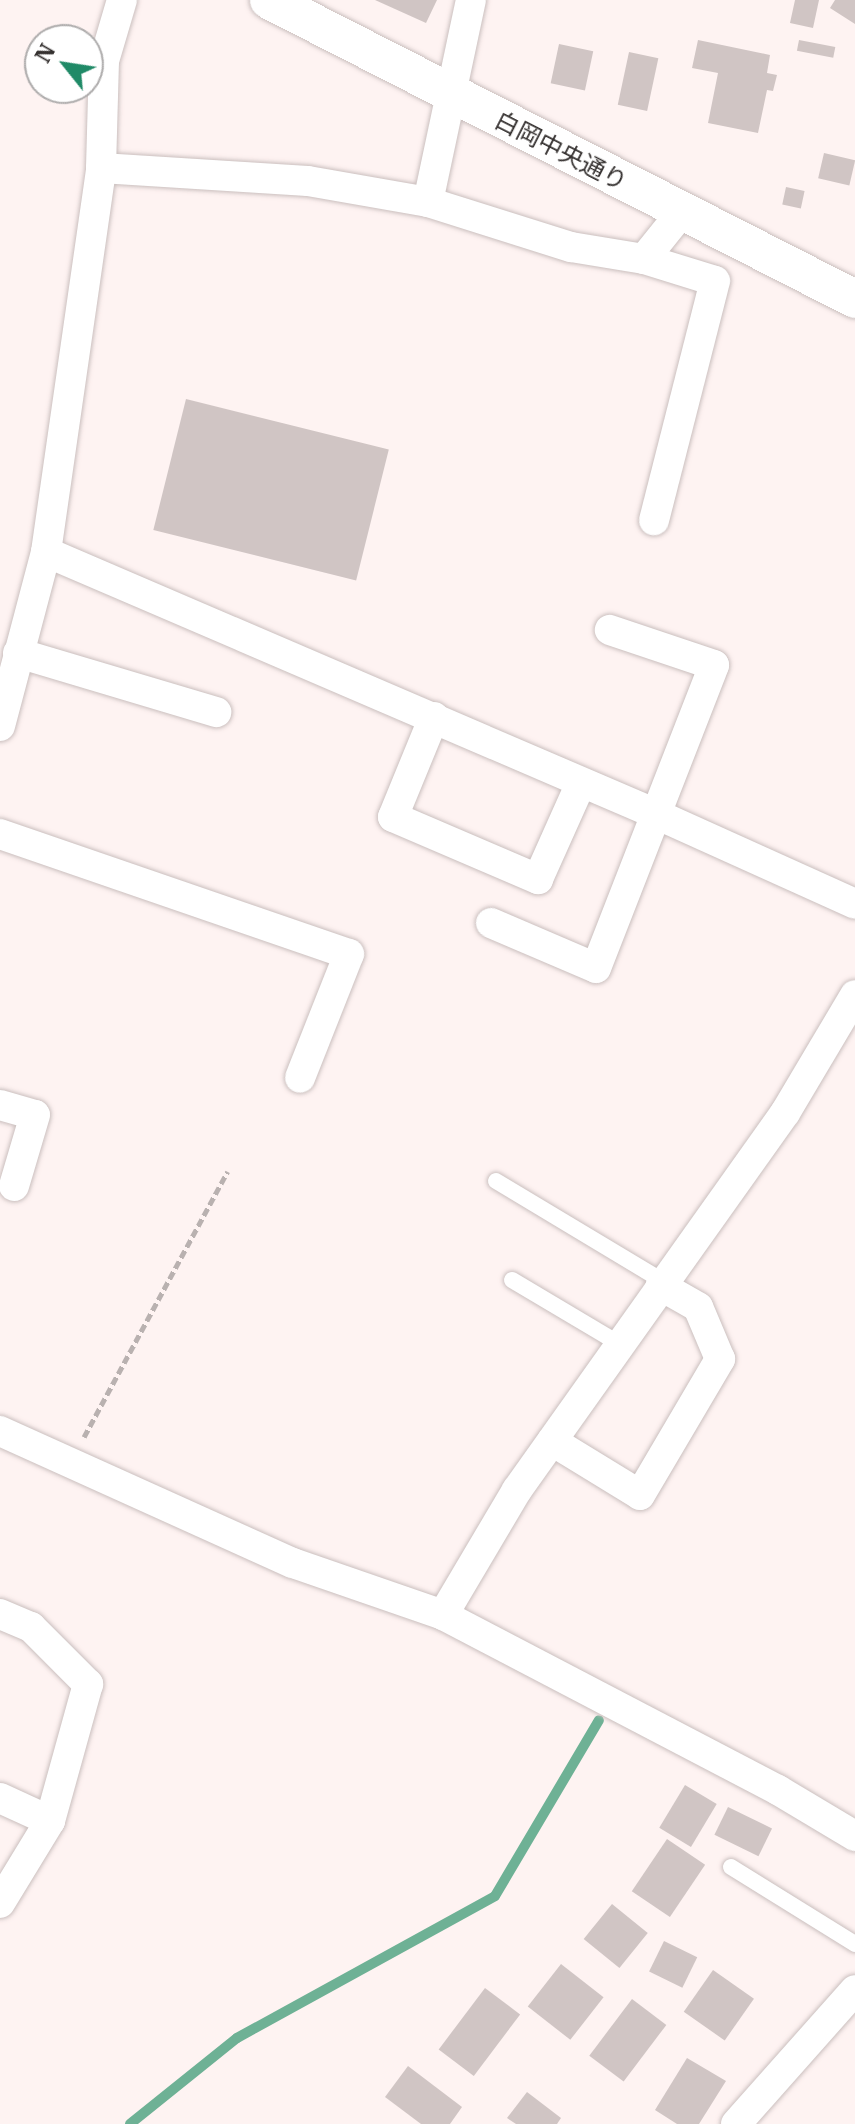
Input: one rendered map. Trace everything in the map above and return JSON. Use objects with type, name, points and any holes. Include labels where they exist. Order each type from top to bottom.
[{"type":"street","points":[[0,726],[46,552],[101,168],[104,61],[122,0]]},
{"type":"street","name":"白岡中央通り","points":[[269,0],[681,213],[855,299]]},
{"type":"street","points":[[428,202],[471,0]]},
{"type":"street","points":[[101,168],[308,181],[428,202],[571,247],[644,259],[715,281],[654,520]]},
{"type":"street","points":[[644,259],[681,213]]},
{"type":"street","points":[[46,552],[434,717],[855,904]]},
{"type":"street","points":[[491,923],[596,968],[714,665],[610,630]]},
{"type":"street","points":[[18,653],[216,712]]},
{"type":"street","points":[[434,717],[393,817],[538,879],[581,783]]},
{"type":"street","points":[[0,834],[349,954],[300,1078]]},
{"type":"street","points":[[443,1615],[517,1490],[785,1113],[855,995]]},
{"type":"street","points":[[0,1105],[35,1115],[14,1186]]},
{"type":"street","points":[[552,1441],[640,1495],[720,1359],[698,1307],[662,1284]]},
{"type":"street","points":[[0,1431],[293,1563],[443,1615],[778,1790],[855,1836]]},
{"type":"street","points":[[0,1614],[31,1627],[88,1684],[50,1821],[0,1903]]},
{"type":"street","points":[[0,1798],[50,1821]]},
{"type":"street","points":[[736,2124],[855,1990]]},
{"type":"lane","points":[[496,1181],[662,1284]]},
{"type":"lane","points":[[512,1280],[620,1344]]},
{"type":"lane","points":[[731,1867],[855,1944]]},
{"type":"path","points":[[70,1463],[228,1171]]},
{"type":"building","points":[[375,0],[437,0],[426,23]]},
{"type":"building","points":[[795,0],[819,0],[813,28],[790,23]]},
{"type":"building","points":[[835,0],[855,0],[855,24],[830,8]]},
{"type":"building","points":[[698,40],[770,55],[767,73],[777,75],[773,91],[767,90],[758,133],[708,123],[718,73],[692,68]]},
{"type":"building","points":[[799,40],[835,47],[833,58],[797,51]]},
{"type":"building","points":[[559,44],[593,51],[585,90],[551,83]]},
{"type":"building","points":[[629,52],[658,58],[647,111],[618,105]]},
{"type":"building","points":[[824,153],[855,160],[849,186],[818,178]]},
{"type":"building","points":[[786,187],[805,191],[801,209],[782,205]]},
{"type":"building","points":[[186,399],[389,450],[356,581],[153,530]]},
{"type":"building","points":[[685,1785],[717,1804],[691,1847],[659,1828]]},
{"type":"building","points":[[728,1807],[772,1828],[758,1856],[714,1835]]},
{"type":"building","points":[[667,1839],[705,1865],[670,1917],[632,1891]]},
{"type":"building","points":[[612,1904],[648,1933],[619,1968],[584,1939]]},
{"type":"building","points":[[664,1941],[697,1957],[682,1988],[649,1972]]},
{"type":"building","points":[[561,1964],[604,1997],[570,2040],[528,2007]]},
{"type":"building","points":[[713,1970],[754,1999],[725,2040],[684,2012]]},
{"type":"building","points":[[485,1988],[520,2014],[474,2076],[439,2049]]},
{"type":"building","points":[[632,1999],[666,2025],[624,2082],[589,2056]]},
{"type":"building","points":[[687,2058],[726,2081],[699,2124],[677,2124],[655,2110]]},
{"type":"building","points":[[408,2066],[462,2107],[450,2124],[421,2124],[385,2097]]},
{"type":"building","points":[[527,2092],[561,2118],[557,2124],[516,2124],[507,2118]]},
{"type":"waterway","points":[[130,2124],[237,2038],[495,1896],[599,1720]]}]
